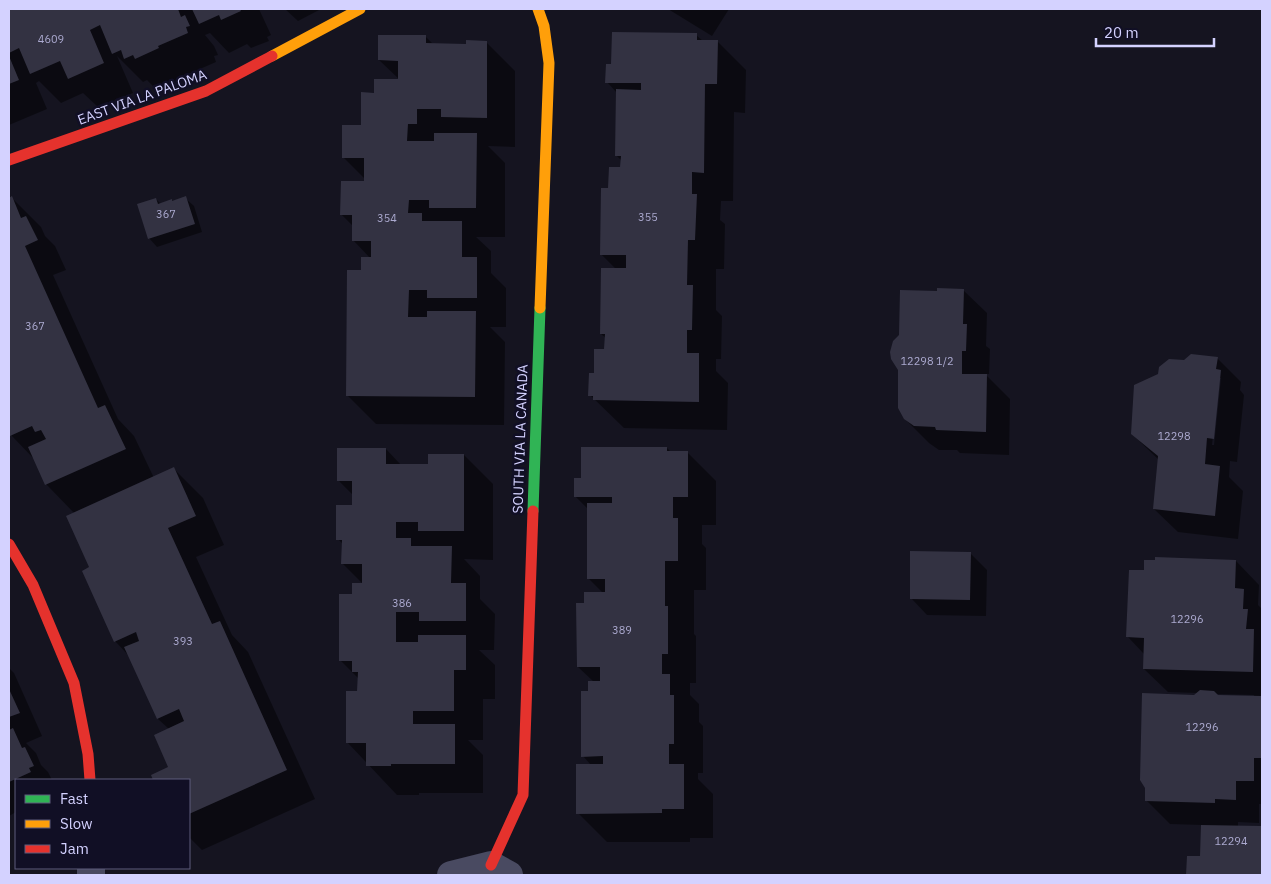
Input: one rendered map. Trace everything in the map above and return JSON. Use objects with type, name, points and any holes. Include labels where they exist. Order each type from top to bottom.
[{"type":"street","name":"EAST VIA LA PALOMA","points":[[9,160],[206,91],[360,9]]},
{"type":"street","name":"SOUTH VIA LA CANADA","points":[[500,870],[523,795],[549,63],[544,26],[538,9]]},
{"type":"street","points":[[9,544],[33,585],[74,683],[88,754],[90,779]]},
{"type":"street","points":[[452,875],[500,870]]},
{"type":"building","points":[[9,9],[178,9],[181,17],[185,15],[190,26],[186,27],[188,33],[158,46],[159,48],[135,59],[133,55],[124,59],[121,50],[112,54],[100,25],[90,30],[104,63],[68,79],[60,61],[30,74],[19,48],[9,53]]},
{"type":"building","points":[[192,9],[240,9],[241,11],[221,20],[219,15],[199,24]]},
{"type":"building","points":[[612,32],[697,33],[697,40],[718,40],[717,84],[705,84],[704,173],[692,172],[692,194],[697,194],[695,240],[688,240],[687,285],[693,285],[692,330],[687,330],[687,353],[699,353],[699,402],[593,400],[593,396],[588,396],[589,373],[594,373],[594,349],[604,349],[605,334],[600,334],[601,268],[626,268],[626,255],[600,255],[601,188],[608,188],[609,167],[620,167],[621,156],[615,156],[616,89],[641,90],[641,83],[605,83],[606,64],[611,64]]},
{"type":"building","points":[[378,35],[426,35],[426,43],[466,44],[466,40],[487,41],[487,118],[441,117],[441,109],[417,109],[417,124],[408,124],[407,141],[434,141],[434,133],[477,133],[476,208],[429,208],[429,200],[409,200],[408,213],[422,213],[422,221],[462,221],[462,257],[477,257],[477,298],[427,298],[427,290],[409,290],[408,317],[427,317],[427,311],[476,311],[475,397],[346,396],[347,270],[361,270],[361,257],[371,257],[371,241],[352,241],[352,215],[340,215],[341,181],[364,181],[364,158],[342,158],[342,125],[361,125],[361,92],[374,93],[374,79],[398,79],[398,61],[378,60]]},
{"type":"building","points":[[9,56],[19,80],[9,84]]},
{"type":"building","points":[[12,196],[21,218],[26,216],[38,240],[25,246],[98,408],[105,405],[126,449],[45,485],[28,447],[46,439],[41,430],[35,432],[32,426],[10,436],[9,434],[9,198]]},
{"type":"building","points":[[186,196],[195,224],[148,239],[137,204],[156,198],[158,204]]},
{"type":"building","points":[[937,288],[964,289],[963,324],[967,324],[966,351],[962,351],[962,374],[987,374],[986,432],[936,430],[935,427],[914,426],[904,419],[898,408],[898,370],[891,359],[890,352],[893,341],[899,335],[900,290],[937,291]]},
{"type":"building","points":[[1191,354],[1218,357],[1216,369],[1221,370],[1214,439],[1207,438],[1205,464],[1220,466],[1215,516],[1153,509],[1158,456],[1131,434],[1134,385],[1158,374],[1159,367],[1169,359],[1184,360]]},
{"type":"building","points":[[581,447],[667,447],[667,451],[688,451],[688,497],[673,497],[673,518],[678,518],[678,561],[665,561],[665,606],[668,606],[668,654],[662,654],[662,674],[670,674],[670,695],[674,695],[674,744],[669,744],[669,764],[684,764],[684,809],[662,809],[662,813],[576,814],[576,764],[603,764],[603,756],[581,757],[581,691],[588,691],[588,681],[600,681],[600,667],[577,667],[576,603],[584,603],[584,592],[605,592],[605,579],[587,579],[587,503],[612,503],[612,497],[574,497],[574,478],[581,478]]},
{"type":"building","points":[[337,448],[386,448],[386,464],[428,464],[428,454],[464,454],[464,531],[418,531],[418,522],[396,522],[396,538],[411,538],[411,546],[452,546],[451,583],[466,583],[466,621],[419,621],[419,612],[396,612],[396,642],[418,642],[418,635],[466,635],[466,670],[454,670],[454,711],[413,711],[413,724],[455,724],[455,764],[366,766],[366,743],[346,743],[346,691],[357,691],[358,672],[352,672],[352,661],[339,661],[339,594],[352,594],[352,583],[362,583],[362,564],[341,564],[342,540],[336,540],[336,505],[352,505],[352,481],[337,481]]},
{"type":"building","points":[[174,467],[196,516],[168,528],[212,624],[220,621],[287,770],[190,814],[190,779],[153,779],[151,775],[168,767],[154,735],[184,721],[179,709],[157,719],[124,647],[139,641],[136,632],[114,642],[82,571],[89,567],[66,516]]},
{"type":"building","points":[[910,551],[971,552],[970,600],[910,599]]},
{"type":"building","points":[[1155,557],[1236,560],[1235,588],[1244,589],[1243,609],[1248,609],[1246,629],[1254,629],[1253,672],[1143,669],[1144,638],[1126,637],[1129,570],[1144,570],[1144,560],[1155,560]]},
{"type":"building","points":[[9,689],[20,713],[9,717]]},
{"type":"building","points":[[1200,690],[1214,691],[1218,695],[1262,696],[1262,758],[1254,758],[1254,781],[1236,781],[1236,800],[1215,799],[1215,803],[1145,801],[1145,788],[1140,780],[1142,693],[1194,695]]},
{"type":"building","points":[[13,728],[22,748],[25,747],[34,766],[29,768],[31,772],[9,782],[9,730]]},
{"type":"building","points":[[1201,825],[1262,826],[1262,875],[1186,875],[1187,856],[1200,856]]},
{"type":"traffic: fast","points":[[533,511],[540,308]]},
{"type":"traffic: slow","points":[[272,56],[360,9]]},
{"type":"traffic: slow","points":[[538,9],[544,26],[549,63],[540,308]]},
{"type":"traffic: jam","points":[[9,160],[206,91],[272,56]]},
{"type":"traffic: jam","points":[[491,865],[523,795],[533,511]]},
{"type":"traffic: jam","points":[[9,544],[33,585],[74,683],[88,754],[90,779]]}]
